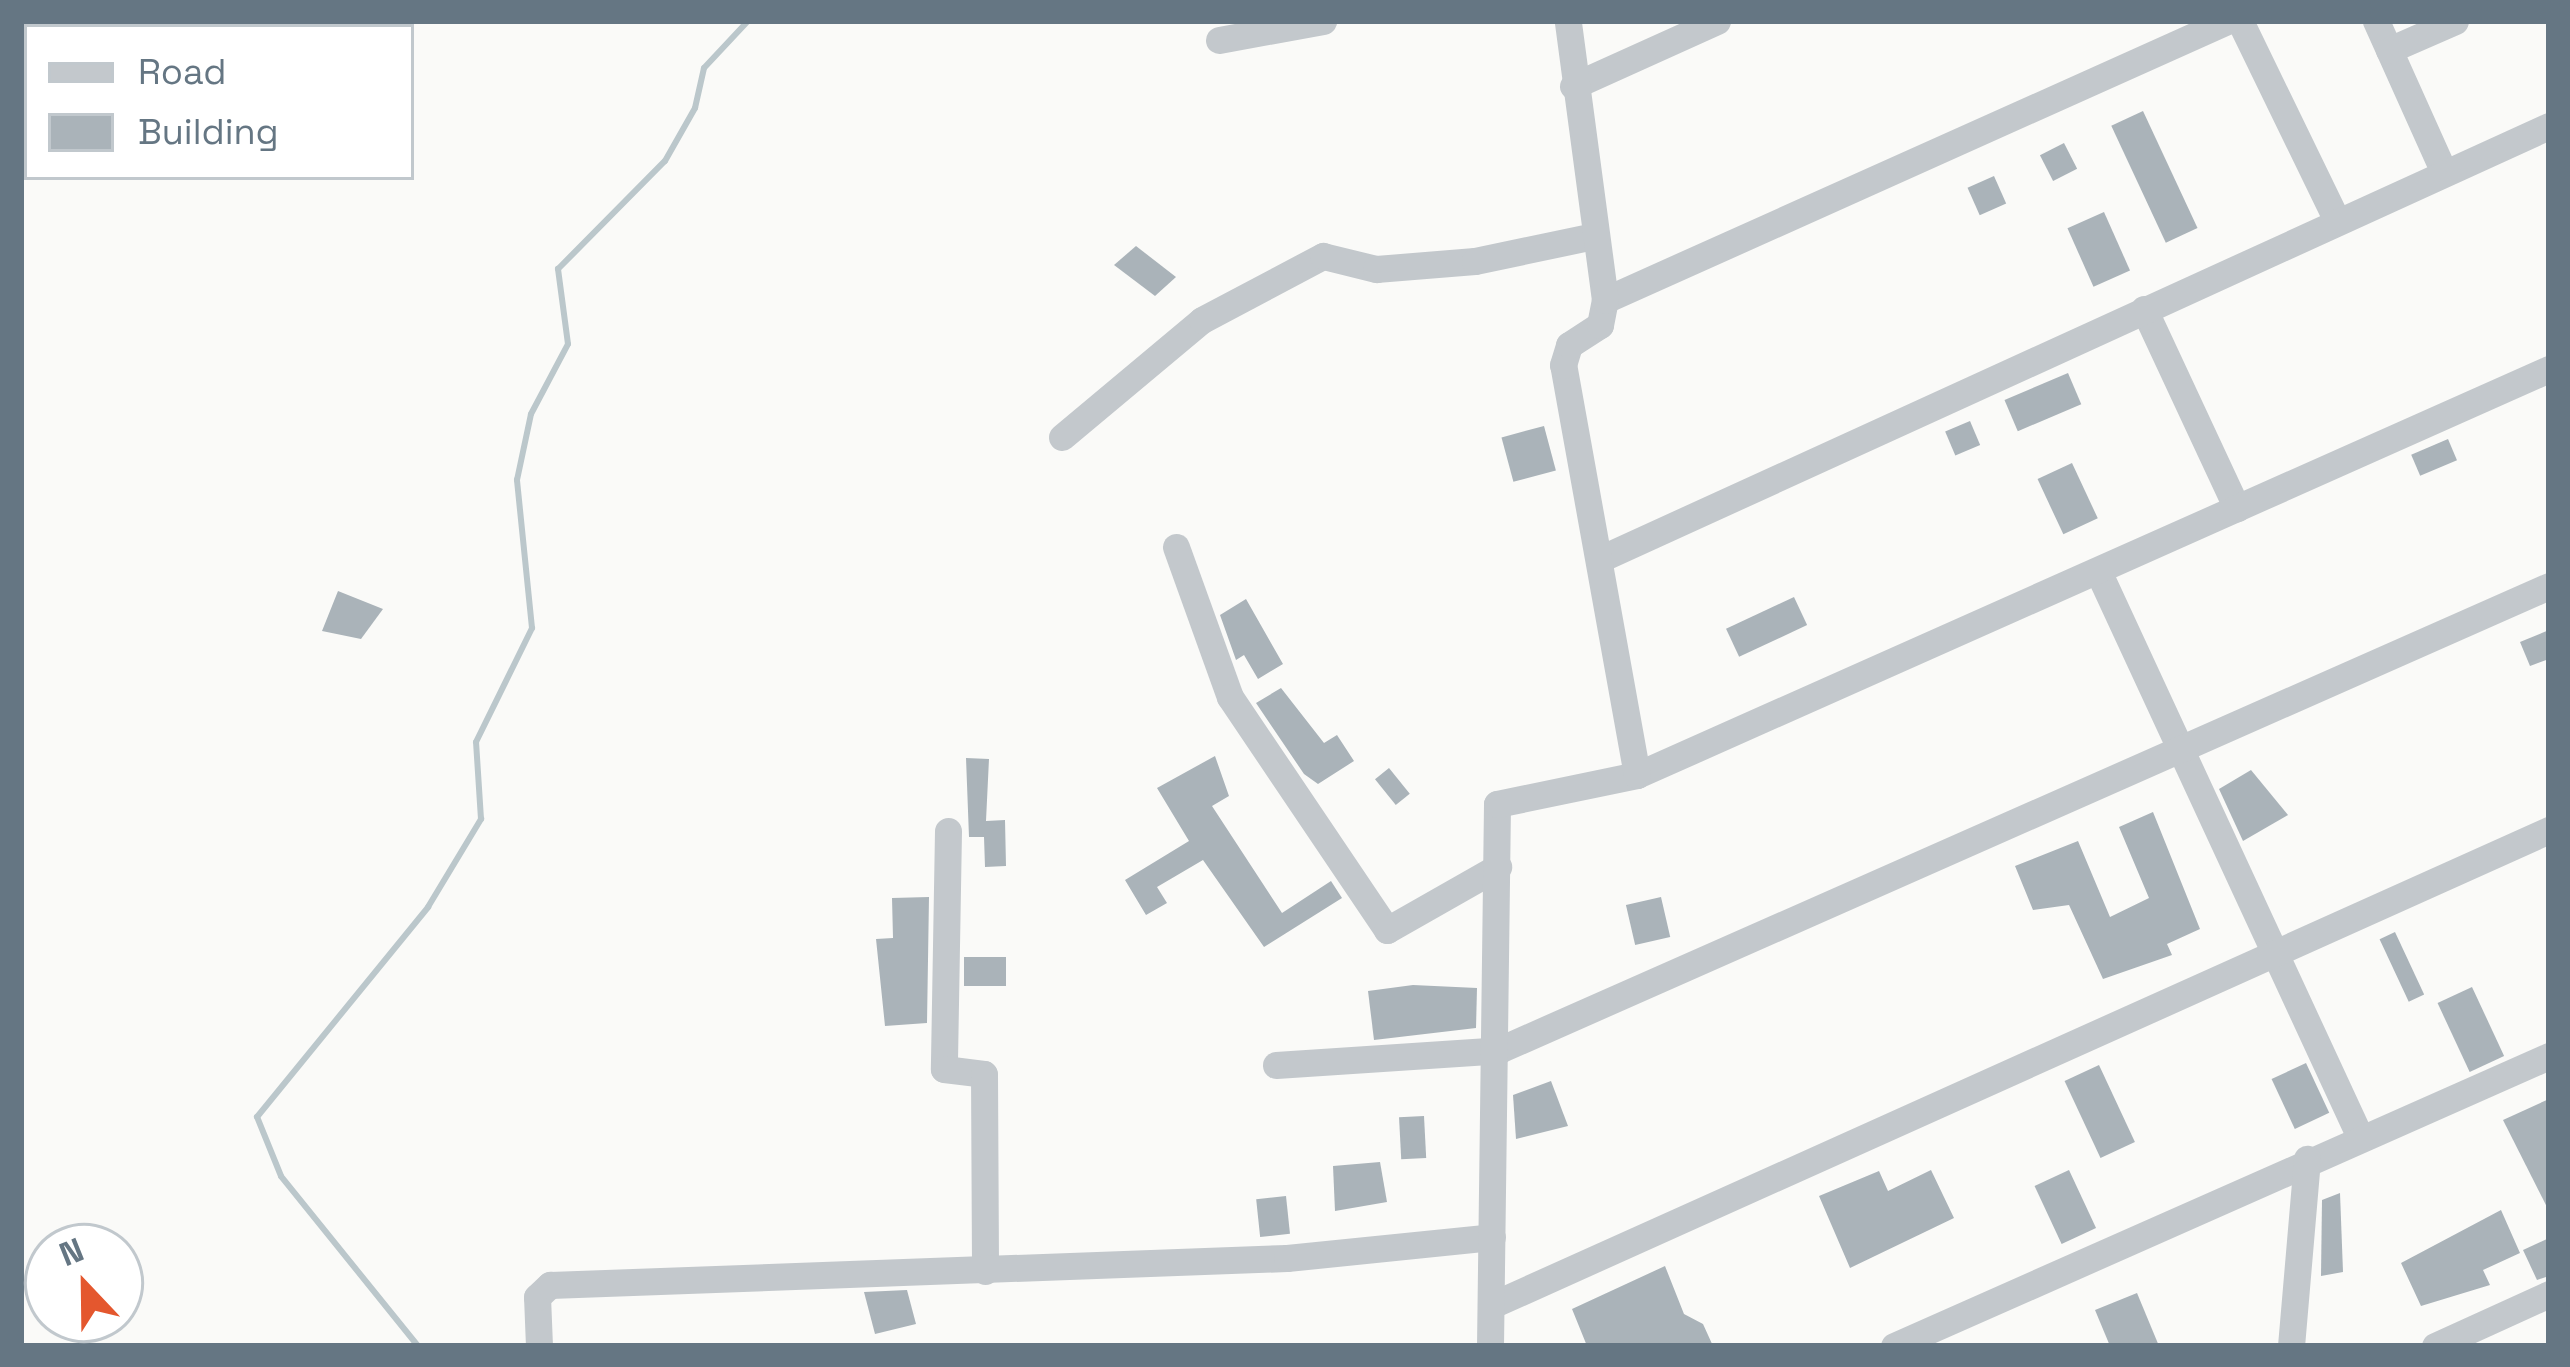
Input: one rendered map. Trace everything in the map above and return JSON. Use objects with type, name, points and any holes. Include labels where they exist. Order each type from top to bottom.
[{"type":"street","points":[[1220,40],[1323,21]]},
{"type":"street","points":[[1554,21],[1568,21],[1573,86],[1605,299],[1600,325],[1570,345],[1563,365],[1637,776]]},
{"type":"street","points":[[1573,86],[1717,21]]},
{"type":"street","points":[[1605,299],[2227,21]]},
{"type":"street","points":[[2240,21],[2337,221]]},
{"type":"street","points":[[2376,21],[2444,172]]},
{"type":"street","points":[[2390,50],[2455,21]]},
{"type":"street","points":[[1600,560],[2549,126]]},
{"type":"street","points":[[1062,436],[1202,320],[1323,256],[1376,269],[1475,261],[1594,236]]},
{"type":"street","points":[[2144,309],[2237,508]]},
{"type":"street","points":[[1490,1346],[1499,1050],[1499,801],[1637,776],[2549,369]]},
{"type":"street","points":[[1176,547],[1230,698],[1388,930],[1498,867]]},
{"type":"street","points":[[2098,571],[2177,751],[2360,1137]]},
{"type":"street","points":[[1276,1065],[1499,1050],[2549,586]]},
{"type":"street","points":[[1492,1305],[2549,830]]},
{"type":"street","points":[[948,831],[944,1069],[984,1074],[985,1271]]},
{"type":"street","points":[[1894,1346],[2549,1056]]},
{"type":"street","points":[[2291,1346],[2308,1159]]},
{"type":"street","points":[[538,1346],[536,1298],[550,1285],[1287,1258],[1492,1237]]},
{"type":"street","points":[[2435,1346],[2549,1294]]},
{"type":"building","points":[[2143,111],[2198,228],[2166,243],[2111,126]]},
{"type":"building","points":[[2064,143],[2077,169],[2053,181],[2040,155]]},
{"type":"building","points":[[1994,176],[2006,203],[1980,215],[1968,188]]},
{"type":"building","points":[[2104,212],[2130,270],[2093,287],[2067,228]]},
{"type":"building","points":[[1136,246],[1176,277],[1155,296],[1114,265]]},
{"type":"building","points":[[2068,373],[2081,404],[2018,431],[2004,400]]},
{"type":"building","points":[[1970,421],[1980,445],[1955,455],[1945,432]]},
{"type":"building","points":[[1544,426],[1556,470],[1513,482],[1501,437]]},
{"type":"building","points":[[2448,439],[2457,460],[2420,476],[2411,455]]},
{"type":"building","points":[[2072,463],[2098,518],[2063,534],[2038,479]]},
{"type":"building","points":[[338,591],[383,609],[361,639],[322,631]]},
{"type":"building","points":[[1794,597],[1807,625],[1739,657],[1726,629]]},
{"type":"building","points":[[1246,599],[1283,664],[1258,679],[1244,655],[1236,660],[1220,615]]},
{"type":"building","points":[[2549,630],[2549,659],[2530,666],[2520,642]]},
{"type":"building","points":[[1281,688],[1324,743],[1337,735],[1354,761],[1318,784],[1304,774],[1256,703]]},
{"type":"building","points":[[1215,756],[1229,796],[1212,806],[1282,913],[1331,881],[1342,898],[1264,947],[1203,860],[1157,887],[1167,903],[1146,915],[1125,880],[1189,841],[1157,788]]},
{"type":"building","points":[[966,758],[989,759],[986,821],[1005,820],[1006,866],[985,867],[984,837],[969,837]]},
{"type":"building","points":[[1389,768],[1410,794],[1396,805],[1375,779]]},
{"type":"building","points":[[2251,770],[2288,815],[2243,841],[2219,789]]},
{"type":"building","points":[[2153,812],[2200,929],[2167,944],[2172,955],[2103,979],[2069,905],[2033,910],[2015,866],[2078,841],[2110,917],[2149,898],[2119,827]]},
{"type":"building","points":[[929,897],[927,1023],[885,1026],[876,939],[893,938],[892,898]]},
{"type":"building","points":[[1661,897],[1670,937],[1635,945],[1626,905]]},
{"type":"building","points":[[2395,932],[2424,995],[2409,1002],[2380,939]]},
{"type":"building","points":[[964,957],[1006,957],[1006,986],[964,986]]},
{"type":"building","points":[[1413,985],[1477,988],[1476,1028],[1374,1040],[1368,991]]},
{"type":"building","points":[[2472,987],[2504,1056],[2470,1072],[2438,1003]]},
{"type":"building","points":[[2306,1063],[2329,1113],[2295,1129],[2272,1079]]},
{"type":"building","points":[[2099,1065],[2135,1142],[2100,1158],[2065,1081]]},
{"type":"building","points":[[1551,1081],[1568,1126],[1516,1139],[1513,1095]]},
{"type":"building","points":[[2549,1099],[2549,1211],[2503,1120]]},
{"type":"building","points":[[1424,1116],[1426,1158],[1401,1159],[1399,1117]]},
{"type":"building","points":[[1380,1162],[1387,1202],[1335,1211],[1333,1166]]},
{"type":"building","points":[[1931,1170],[1954,1218],[1850,1268],[1819,1196],[1879,1171],[1888,1191]]},
{"type":"building","points":[[2069,1170],[2096,1228],[2062,1244],[2035,1186]]},
{"type":"building","points":[[2340,1193],[2343,1272],[2321,1276],[2322,1200]]},
{"type":"building","points":[[1286,1196],[1290,1234],[1260,1237],[1256,1199]]},
{"type":"building","points":[[2501,1210],[2520,1253],[2483,1270],[2490,1285],[2421,1306],[2401,1263]]},
{"type":"building","points":[[2549,1238],[2549,1276],[2537,1280],[2523,1250]]},
{"type":"building","points":[[1665,1266],[1684,1314],[1703,1324],[1713,1346],[1587,1346],[1572,1309]]},
{"type":"building","points":[[907,1290],[916,1324],[875,1334],[864,1292]]},
{"type":"building","points":[[2137,1293],[2159,1346],[2110,1346],[2095,1310]]},
{"type":"waterway","points":[[418,1346],[281,1176],[257,1117],[428,907],[481,819],[476,742],[532,628],[517,480],[531,414],[568,344],[558,269],[665,161],[695,108],[704,68],[748,21]]}]
